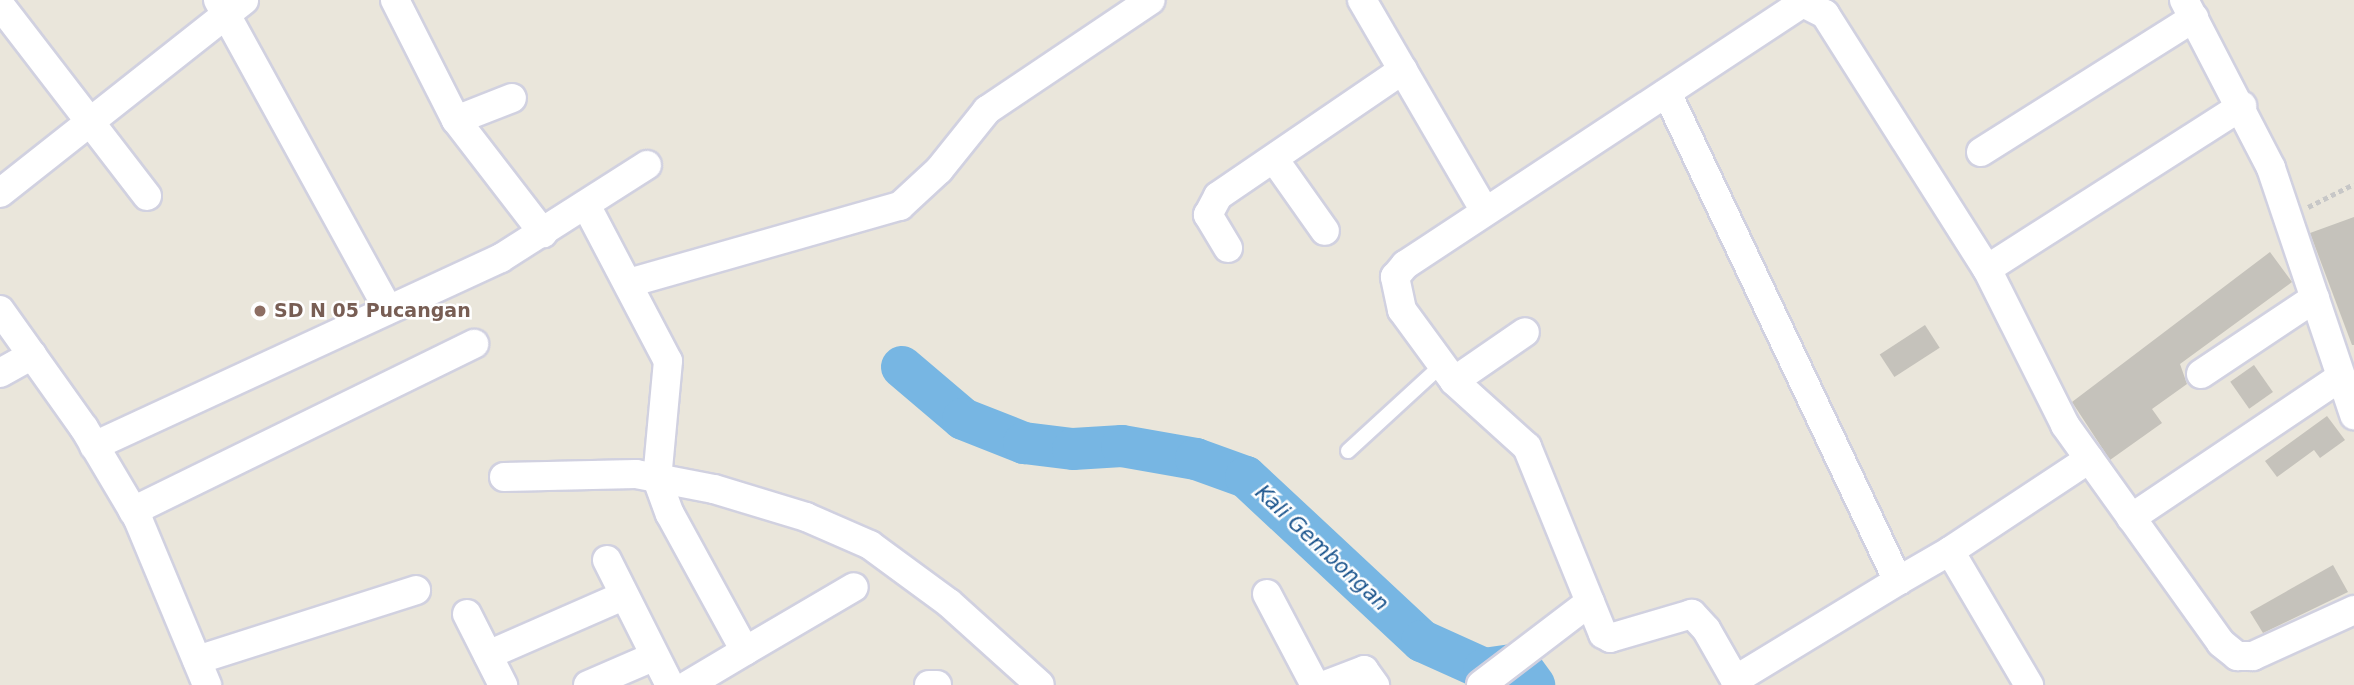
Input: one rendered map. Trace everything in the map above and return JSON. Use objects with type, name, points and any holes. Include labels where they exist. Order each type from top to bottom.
[{"type":"street","points":[[395,0],[456,120],[543,233]]},
{"type":"street","points":[[629,282],[908,200],[939,170],[987,110],[1151,0]]},
{"type":"street","points":[[1362,0],[1485,211]]},
{"type":"street","points":[[0,193],[229,5],[387,308]]},
{"type":"street","points":[[2089,459],[1950,551],[1737,683],[1695,615],[1687,613],[1608,638],[1590,602],[1527,447],[1448,373],[1402,310],[1395,277],[1405,265],[1485,211],[1798,5],[1816,6],[1987,269],[2050,399],[2089,459],[2217,638],[2237,656],[2253,656],[2354,610]]},
{"type":"street","points":[[1981,152],[2189,9],[2242,106],[2289,217],[2354,415]]},
{"type":"street","points":[[1,10],[147,196]]},
{"type":"street","points":[[1228,248],[1213,228],[1209,206],[1403,70]]},
{"type":"street","points":[[1667,93],[1898,581]]},
{"type":"street","points":[[456,120],[512,98]]},
{"type":"street","points":[[1987,269],[2242,106]]},
{"type":"street","points":[[1274,159],[1325,231]]},
{"type":"street","points":[[94,446],[387,308],[501,258],[647,165]]},
{"type":"street","points":[[586,205],[629,282],[668,361],[666,411],[657,479],[670,514],[745,651]]},
{"type":"street","points":[[2201,374],[2315,298]]},
{"type":"street","points":[[0,310],[94,446],[139,522],[202,672],[416,590]]},
{"type":"street","points":[[1448,373],[1525,332]]},
{"type":"street","points":[[139,522],[474,344]]},
{"type":"street","points":[[0,373],[32,355]]},
{"type":"street","points":[[2131,518],[2341,377]]},
{"type":"street","points":[[504,477],[600,473],[657,479],[714,489],[780,509],[870,545],[949,603],[1040,685]]},
{"type":"street","points":[[1950,551],[2029,685]]},
{"type":"street","points":[[607,560],[622,596],[670,685]]},
{"type":"street","points":[[688,685],[854,587]]},
{"type":"street","points":[[1267,594],[1315,685]]},
{"type":"street","points":[[488,655],[622,596]]},
{"type":"street","points":[[1481,685],[1590,602]]},
{"type":"street","points":[[467,614],[503,685]]},
{"type":"street","points":[[587,685],[653,657]]},
{"type":"street","points":[[1325,685],[1363,670],[1375,685]]},
{"type":"street","points":[[929,685],[937,685]]},
{"type":"lane","points":[[1348,451],[1448,373]]},
{"type":"path","points":[[2289,217],[2354,184]]},
{"type":"building","points":[[2354,217],[2354,345],[2352,345],[2310,233]]},
{"type":"building","points":[[2270,252],[2292,282],[2180,364],[2187,384],[2152,409],[2162,423],[2110,460],[2072,402]]},
{"type":"building","points":[[1925,325],[1940,348],[1894,377],[1880,354]]},
{"type":"building","points":[[2254,365],[2273,392],[2249,409],[2230,382]]},
{"type":"building","points":[[2327,416],[2345,440],[2320,458],[2314,450],[2277,477],[2265,461]]},
{"type":"building","points":[[2333,565],[2348,592],[2263,633],[2250,612]]},
{"type":"waterway","name":"Kali Gembongan","points":[[902,367],[963,419],[1024,443],[1073,449],[1122,446],[1196,459],[1246,477],[1422,641],[1484,669],[1519,664],[1534,685]]},
{"type":"place","name":"SD N 05 Pucangan","points":[[260,311]]}]
